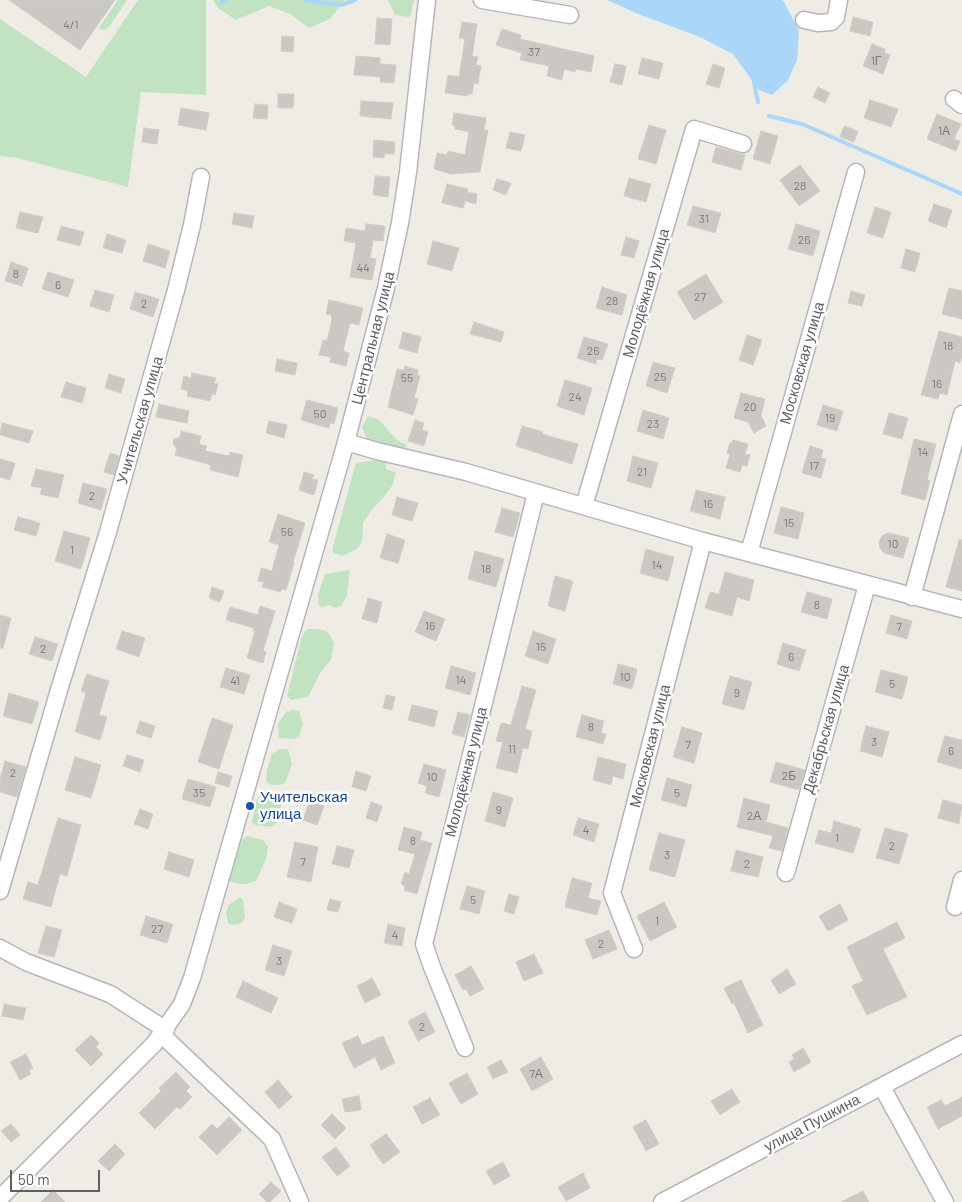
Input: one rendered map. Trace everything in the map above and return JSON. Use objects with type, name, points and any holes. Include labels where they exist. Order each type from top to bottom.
[{"type":"street","name":"Центральная улица","points":[[164,1032],[182,1004],[192,978],[346,442],[386,288],[400,222],[427,0]]},
{"type":"street","points":[[482,0],[570,15]]},
{"type":"street","points":[[804,20],[818,23],[831,22],[836,17],[839,0]]},
{"type":"street","name":"Молодёжная улица","points":[[584,506],[694,129],[743,144]]},
{"type":"street","name":"Московская улица","points":[[749,553],[856,172]]},
{"type":"street","name":"Учительская улица","points":[[0,891],[108,532],[143,408],[176,290],[192,225],[201,177]]},
{"type":"street","points":[[912,596],[962,414]]},
{"type":"street","points":[[346,442],[466,472],[703,541],[962,609]]},
{"type":"street","name":"Молодёжная улица","points":[[465,1048],[424,944],[536,493]]},
{"type":"street","name":"Московская улица","points":[[634,949],[612,894],[703,541]]},
{"type":"street","name":"Декабрьская улица","points":[[786,873],[867,584]]},
{"type":"street","points":[[955,907],[962,880]]},
{"type":"street","points":[[0,948],[26,962],[110,994],[164,1032],[272,1139],[300,1202]]},
{"type":"street","points":[[3,1188],[164,1032]]},
{"type":"street","name":"улица Пушкина","points":[[662,1202],[962,1044]]},
{"type":"street","points":[[882,1087],[945,1202]]},
{"type":"green space","points":[[118,0],[127,0],[109,27],[104,30],[98,29]]},
{"type":"green space","points":[[138,0],[206,0],[206,95],[141,92],[128,187],[17,158],[0,156],[0,19],[86,77]]},
{"type":"green space","points":[[213,0],[345,0],[330,19],[309,28],[290,14],[269,6],[236,20],[218,8]]},
{"type":"green space","points":[[388,0],[414,0],[410,17],[395,15]]},
{"type":"green space","points":[[368,416],[379,420],[397,440],[407,445],[403,451],[367,440],[362,427]]},
{"type":"green space","points":[[377,460],[386,462],[386,469],[396,473],[392,486],[363,523],[362,542],[357,549],[342,556],[334,553],[332,550],[356,463]]},
{"type":"green space","points":[[350,570],[347,595],[342,605],[336,608],[329,605],[319,606],[318,595],[325,574]]},
{"type":"green space","points":[[307,629],[319,629],[329,634],[334,643],[331,660],[320,673],[308,697],[291,700],[287,696],[302,636]]},
{"type":"green space","points":[[299,711],[303,724],[300,734],[295,739],[279,738],[278,724],[286,712]]},
{"type":"green space","points":[[280,749],[288,749],[292,764],[285,783],[272,785],[266,782],[267,770],[272,754]]},
{"type":"green space","points":[[263,794],[273,795],[282,801],[277,822],[272,827],[255,825],[252,822],[257,799]]},
{"type":"green space","points":[[247,836],[263,840],[268,847],[266,859],[256,881],[246,884],[235,883],[230,881],[229,878],[242,840]]},
{"type":"green space","points":[[240,897],[243,900],[245,918],[240,924],[231,925],[228,923],[226,914],[228,906]]},
{"type":"water","points":[[607,0],[781,0],[784,2],[799,31],[797,60],[788,80],[772,95],[759,90],[733,54],[700,37]]},
{"type":"building","points":[[9,0],[115,0],[80,50]]},
{"type":"building","points":[[853,17],[873,22],[870,36],[850,31]]},
{"type":"building","points":[[377,18],[392,19],[390,45],[375,44]]},
{"type":"building","points":[[462,22],[477,24],[472,56],[478,57],[476,65],[481,66],[478,84],[474,83],[472,94],[468,94],[468,96],[445,93],[448,75],[459,77],[465,39],[459,38]]},
{"type":"building","points":[[502,29],[521,35],[520,39],[594,56],[591,72],[576,69],[575,72],[564,69],[562,80],[547,76],[549,66],[520,60],[522,53],[496,45]]},
{"type":"building","points":[[282,36],[294,37],[293,52],[281,51]]},
{"type":"building","points":[[872,44],[885,49],[884,52],[890,55],[883,74],[863,66]]},
{"type":"building","points":[[356,56],[380,58],[380,64],[396,65],[394,83],[380,82],[381,77],[354,75]]},
{"type":"building","points":[[642,58],[663,63],[659,79],[638,74]]},
{"type":"building","points":[[615,64],[626,66],[622,85],[610,82]]},
{"type":"building","points":[[713,64],[725,68],[719,88],[706,84]]},
{"type":"building","points":[[818,87],[830,93],[825,103],[813,97]]},
{"type":"building","points":[[278,94],[294,94],[293,108],[278,108]]},
{"type":"building","points":[[870,100],[898,109],[891,127],[864,118]]},
{"type":"building","points":[[361,101],[393,103],[391,119],[360,116]]},
{"type":"building","points":[[255,104],[268,105],[267,119],[253,118]]},
{"type":"building","points":[[181,108],[209,113],[206,130],[178,125]]},
{"type":"building","points":[[454,113],[486,118],[484,130],[488,130],[480,172],[451,174],[434,169],[437,153],[447,155],[448,151],[465,155],[469,132],[455,129],[455,126],[452,125]]},
{"type":"building","points":[[937,114],[961,124],[954,139],[960,141],[956,151],[927,139]]},
{"type":"building","points":[[649,125],[666,130],[656,164],[638,159]]},
{"type":"building","points":[[844,126],[858,131],[854,142],[840,137]]},
{"type":"building","points":[[144,128],[159,130],[157,144],[142,142]]},
{"type":"building","points":[[761,131],[778,136],[770,164],[753,159]]},
{"type":"building","points":[[510,132],[525,135],[521,151],[506,148]]},
{"type":"building","points":[[374,140],[395,142],[394,154],[384,154],[384,158],[373,157]]},
{"type":"building","points":[[716,147],[745,155],[741,170],[712,162]]},
{"type":"building","points":[[800,165],[820,191],[799,206],[780,180]]},
{"type":"building","points":[[375,176],[390,177],[388,197],[373,195]]},
{"type":"building","points":[[629,178],[651,184],[646,202],[624,196]]},
{"type":"building","points":[[497,179],[511,183],[506,195],[493,190]]},
{"type":"building","points":[[447,184],[468,189],[467,192],[477,194],[476,204],[465,201],[463,208],[442,203]]},
{"type":"building","points":[[934,204],[952,210],[946,228],[928,221]]},
{"type":"building","points":[[693,206],[721,213],[715,233],[687,225]]},
{"type":"building","points":[[875,207],[891,212],[883,238],[867,233]]},
{"type":"building","points":[[20,212],[43,217],[38,233],[16,228]]},
{"type":"building","points":[[234,213],[254,216],[252,228],[232,224]]},
{"type":"building","points":[[366,224],[385,226],[383,241],[373,240],[370,258],[376,259],[372,280],[350,277],[356,243],[344,241],[346,228],[365,231]]},
{"type":"building","points":[[796,224],[820,231],[813,256],[788,249]]},
{"type":"building","points":[[61,226],[84,232],[80,246],[57,240]]},
{"type":"building","points":[[107,234],[126,240],[122,253],[103,248]]},
{"type":"building","points":[[626,237],[639,241],[634,258],[621,255]]},
{"type":"building","points":[[433,241],[459,248],[452,271],[427,264]]},
{"type":"building","points":[[148,244],[170,251],[165,268],[143,261]]},
{"type":"building","points":[[906,249],[920,253],[915,272],[901,268]]},
{"type":"building","points":[[11,262],[28,268],[22,286],[5,281]]},
{"type":"building","points":[[48,272],[74,280],[68,297],[42,289]]},
{"type":"building","points":[[706,274],[723,302],[694,320],[677,292]]},
{"type":"building","points":[[602,287],[627,295],[622,315],[596,308]]},
{"type":"building","points":[[949,288],[962,291],[962,319],[942,314]]},
{"type":"building","points":[[95,290],[114,295],[109,312],[90,306]]},
{"type":"building","points":[[851,291],[865,295],[862,306],[848,303]]},
{"type":"building","points":[[135,292],[159,299],[153,317],[130,309]]},
{"type":"building","points":[[329,300],[363,308],[359,325],[350,323],[343,351],[349,353],[346,366],[330,362],[331,357],[319,355],[323,340],[327,341],[332,319],[331,315],[326,314]]},
{"type":"building","points":[[474,322],[504,332],[501,342],[470,334]]},
{"type":"building","points":[[939,331],[962,337],[962,356],[960,363],[955,361],[947,395],[940,393],[938,399],[921,395]]},
{"type":"building","points":[[403,332],[421,337],[417,353],[399,348]]},
{"type":"building","points":[[747,335],[762,340],[753,365],[739,360]]},
{"type":"building","points":[[584,337],[608,344],[602,360],[597,359],[596,364],[577,358]]},
{"type":"building","points":[[277,359],[297,363],[295,375],[275,371]]},
{"type":"building","points":[[653,362],[675,368],[667,393],[646,386]]},
{"type":"building","points":[[405,366],[418,370],[417,375],[420,376],[414,398],[418,399],[413,415],[388,407],[397,369],[404,370]]},
{"type":"building","points":[[192,373],[216,378],[214,383],[218,384],[215,395],[212,394],[210,401],[187,396],[188,391],[181,389],[184,376],[191,378]]},
{"type":"building","points":[[109,374],[125,379],[121,393],[105,388]]},
{"type":"building","points":[[565,380],[592,388],[584,415],[557,406]]},
{"type":"building","points":[[66,382],[86,388],[82,403],[61,397]]},
{"type":"building","points":[[741,393],[765,399],[761,415],[766,426],[754,433],[748,422],[734,418]]},
{"type":"building","points":[[307,400],[338,408],[334,424],[330,423],[329,428],[301,420]]},
{"type":"building","points":[[159,404],[189,411],[187,423],[156,417]]},
{"type":"building","points":[[823,405],[843,411],[837,431],[817,425]]},
{"type":"building","points":[[643,410],[669,418],[663,439],[637,431]]},
{"type":"building","points":[[889,413],[908,418],[902,439],[883,434]]},
{"type":"building","points":[[415,420],[424,423],[422,430],[428,432],[424,446],[408,441]]},
{"type":"building","points":[[269,421],[287,425],[284,438],[266,433]]},
{"type":"building","points":[[2,423],[33,431],[29,443],[0,435]]},
{"type":"building","points":[[522,426],[578,444],[572,464],[516,446]]},
{"type":"building","points":[[181,431],[201,436],[199,444],[207,446],[205,451],[229,456],[230,452],[243,455],[238,477],[210,470],[211,465],[175,455],[177,449],[173,444],[174,439],[180,437]]},
{"type":"building","points":[[914,439],[936,444],[927,480],[930,481],[925,500],[901,494]]},
{"type":"building","points":[[733,440],[748,444],[745,454],[750,455],[747,466],[742,465],[740,472],[726,468],[730,454],[727,453]]},
{"type":"building","points":[[810,446],[823,450],[821,458],[826,459],[821,478],[802,473]]},
{"type":"building","points":[[110,453],[119,456],[114,475],[104,472]]},
{"type":"building","points":[[633,456],[658,463],[651,488],[627,481]]},
{"type":"building","points":[[0,459],[15,463],[10,480],[0,477]]},
{"type":"building","points":[[36,469],[64,475],[58,498],[40,494],[42,488],[31,486]]},
{"type":"building","points":[[304,472],[314,475],[312,479],[318,480],[314,495],[299,490]]},
{"type":"building","points":[[83,483],[107,489],[101,510],[78,503]]},
{"type":"building","points":[[696,490],[725,497],[720,519],[690,511]]},
{"type":"building","points":[[397,497],[418,503],[412,521],[392,515]]},
{"type":"building","points":[[781,507],[804,513],[798,539],[774,533]]},
{"type":"building","points":[[502,508],[520,513],[513,537],[495,532]]},
{"type":"building","points":[[278,514],[305,523],[286,590],[281,589],[280,592],[262,587],[264,582],[258,581],[261,568],[272,571],[279,545],[269,542]]},
{"type":"building","points":[[18,517],[40,523],[36,536],[14,530]]},
{"type":"building","points":[[64,531],[90,538],[81,569],[55,561]]},
{"type":"building","points":[[889,533],[909,538],[903,558],[884,553],[880,548],[879,541],[883,535]]},
{"type":"building","points":[[387,534],[405,540],[398,563],[380,558]]},
{"type":"building","points":[[959,540],[962,540],[962,591],[946,587]]},
{"type":"building","points":[[646,549],[674,557],[668,581],[640,573]]},
{"type":"building","points":[[475,551],[504,559],[496,587],[468,579]]},
{"type":"building","points":[[725,572],[754,580],[749,601],[737,597],[732,616],[705,608],[710,592],[719,594]]},
{"type":"building","points":[[555,576],[573,581],[565,611],[548,606]]},
{"type":"building","points":[[212,587],[224,591],[220,602],[209,598]]},
{"type":"building","points":[[807,592],[832,599],[827,619],[801,612]]},
{"type":"building","points":[[368,598],[382,602],[377,623],[362,619]]},
{"type":"building","points":[[260,606],[275,611],[263,651],[266,652],[263,663],[247,658],[255,631],[253,631],[254,628],[226,620],[230,607],[258,615]]},
{"type":"building","points":[[424,611],[445,619],[436,641],[415,632]]},
{"type":"building","points":[[0,615],[11,618],[3,648],[0,648]]},
{"type":"building","points":[[891,615],[912,621],[907,639],[886,633]]},
{"type":"building","points":[[122,631],[145,638],[139,657],[116,649]]},
{"type":"building","points":[[533,631],[556,639],[548,664],[525,656]]},
{"type":"building","points":[[35,637],[58,644],[52,661],[29,654]]},
{"type":"building","points":[[783,643],[806,650],[799,671],[777,664]]},
{"type":"building","points":[[618,664],[637,669],[632,689],[613,684]]},
{"type":"building","points":[[451,666],[476,673],[470,695],[445,688]]},
{"type":"building","points":[[226,668],[250,675],[244,694],[220,687]]},
{"type":"building","points":[[881,670],[908,677],[902,699],[875,692]]},
{"type":"building","points":[[87,674],[109,681],[99,715],[107,717],[100,740],[75,732],[86,693],[81,691]]},
{"type":"building","points":[[730,676],[752,682],[744,710],[722,704]]},
{"type":"building","points":[[522,686],[536,690],[525,729],[532,731],[528,749],[523,748],[517,773],[496,768],[503,742],[496,741],[501,723],[511,725]]},
{"type":"building","points":[[9,693],[39,702],[32,724],[3,716]]},
{"type":"building","points":[[386,695],[395,697],[392,710],[383,708]]},
{"type":"building","points":[[412,705],[438,711],[434,727],[408,720]]},
{"type":"building","points":[[458,712],[470,715],[464,737],[452,734]]},
{"type":"building","points":[[582,715],[604,721],[601,733],[606,734],[603,744],[576,737]]},
{"type":"building","points":[[212,718],[233,725],[219,769],[198,762]]},
{"type":"building","points":[[140,721],[155,726],[151,738],[136,733]]},
{"type":"building","points":[[866,726],[889,732],[882,757],[860,751]]},
{"type":"building","points":[[682,727],[702,733],[694,763],[673,757]]},
{"type":"building","points":[[945,736],[962,740],[962,769],[937,762]]},
{"type":"building","points":[[127,755],[144,760],[140,772],[123,766]]},
{"type":"building","points":[[75,757],[101,765],[91,798],[65,790]]},
{"type":"building","points":[[598,757],[626,764],[623,779],[613,776],[611,785],[593,780]]},
{"type":"building","points":[[5,761],[26,767],[17,797],[0,792],[0,779]]},
{"type":"building","points":[[776,762],[805,770],[799,790],[770,782]]},
{"type":"building","points":[[424,764],[446,770],[439,797],[425,793],[427,786],[418,783]]},
{"type":"building","points":[[356,771],[371,776],[366,791],[352,787]]},
{"type":"building","points":[[218,772],[232,776],[229,787],[215,783]]},
{"type":"building","points":[[667,778],[692,785],[686,807],[661,800]]},
{"type":"building","points":[[188,779],[216,787],[210,807],[182,799]]},
{"type":"building","points":[[493,792],[513,798],[505,827],[485,821]]},
{"type":"building","points":[[744,798],[770,805],[766,822],[788,828],[782,851],[769,848],[773,836],[737,827]]},
{"type":"building","points":[[943,800],[962,805],[959,824],[938,818]]},
{"type":"building","points":[[310,801],[324,806],[317,825],[303,820]]},
{"type":"building","points":[[371,802],[382,806],[377,822],[366,818]]},
{"type":"building","points":[[140,809],[153,814],[148,829],[134,824]]},
{"type":"building","points":[[58,818],[81,825],[67,876],[60,874],[51,907],[23,899],[28,882],[38,885]]},
{"type":"building","points":[[578,818],[599,824],[594,842],[573,835]]},
{"type":"building","points":[[834,821],[861,829],[853,853],[815,843],[819,830],[831,833]]},
{"type":"building","points":[[404,827],[422,832],[420,840],[432,843],[417,894],[404,890],[405,886],[401,884],[405,872],[409,874],[415,854],[398,850]]},
{"type":"building","points":[[885,828],[908,834],[899,864],[876,858]]},
{"type":"building","points":[[659,833],[685,840],[675,877],[649,870]]},
{"type":"building","points":[[295,842],[318,847],[311,882],[287,877]]},
{"type":"building","points":[[337,846],[354,850],[349,868],[332,864]]},
{"type":"building","points":[[736,850],[763,857],[758,877],[731,871]]},
{"type":"building","points":[[169,852],[194,860],[189,877],[164,869]]},
{"type":"building","points":[[572,878],[592,883],[588,898],[601,901],[597,915],[565,907]]},
{"type":"building","points":[[467,886],[485,891],[479,914],[460,909]]},
{"type":"building","points":[[509,894],[519,897],[514,914],[504,911]]},
{"type":"building","points":[[330,899],[341,902],[338,912],[327,910]]},
{"type":"building","points":[[279,902],[297,909],[292,923],[274,917]]},
{"type":"building","points":[[664,902],[677,927],[650,941],[637,916]]},
{"type":"building","points":[[840,904],[848,920],[828,931],[819,916]]},
{"type":"building","points":[[146,916],[173,924],[167,943],[140,935]]},
{"type":"building","points":[[897,922],[905,938],[883,949],[907,997],[867,1015],[852,986],[863,981],[847,947]]},
{"type":"building","points":[[388,924],[405,928],[402,946],[384,943]]},
{"type":"building","points":[[46,926],[62,930],[54,957],[38,953]]},
{"type":"building","points":[[609,930],[617,949],[593,959],[585,940]]},
{"type":"building","points":[[273,945],[292,951],[284,976],[265,970]]},
{"type":"building","points":[[534,954],[543,973],[524,981],[516,962]]},
{"type":"building","points":[[471,966],[484,989],[470,996],[466,989],[463,990],[455,975]]},
{"type":"building","points":[[787,969],[796,984],[779,994],[771,980]]},
{"type":"building","points":[[372,978],[381,995],[365,1003],[357,986]]},
{"type":"building","points":[[741,980],[763,1025],[748,1033],[734,1003],[732,1004],[724,988]]},
{"type":"building","points":[[243,981],[278,998],[271,1013],[236,997]]},
{"type":"building","points":[[4,1004],[26,1008],[23,1020],[2,1016]]},
{"type":"building","points":[[425,1012],[435,1032],[418,1041],[408,1021]]},
{"type":"building","points":[[91,1035],[99,1043],[96,1047],[103,1054],[91,1066],[75,1050]]},
{"type":"building","points":[[358,1036],[362,1045],[383,1036],[395,1063],[381,1070],[375,1057],[354,1068],[342,1043]]},
{"type":"building","points":[[803,1048],[811,1062],[794,1072],[789,1062],[794,1059],[792,1055]]},
{"type":"building","points":[[26,1054],[33,1068],[29,1070],[31,1074],[20,1080],[10,1062]]},
{"type":"building","points":[[541,1057],[553,1079],[532,1091],[520,1069]]},
{"type":"building","points":[[501,1060],[508,1072],[493,1079],[487,1067]]},
{"type":"building","points":[[176,1072],[190,1087],[186,1091],[192,1097],[180,1109],[177,1107],[155,1129],[139,1113],[161,1091],[159,1088]]},
{"type":"building","points":[[467,1073],[478,1094],[461,1104],[449,1083]]},
{"type":"building","points":[[278,1080],[292,1097],[279,1109],[265,1092]]},
{"type":"building","points":[[732,1089],[740,1102],[720,1115],[711,1101]]},
{"type":"building","points":[[359,1096],[361,1110],[345,1112],[342,1099]]},
{"type":"building","points":[[962,1097],[962,1116],[938,1129],[927,1107],[941,1100],[945,1106]]},
{"type":"building","points":[[430,1098],[440,1115],[422,1124],[413,1107]]},
{"type":"building","points":[[332,1114],[346,1128],[335,1139],[321,1125]]},
{"type":"building","points":[[229,1117],[242,1130],[217,1155],[199,1137],[212,1124],[217,1129]]},
{"type":"building","points":[[646,1120],[659,1144],[646,1151],[633,1127]]},
{"type":"building","points":[[11,1124],[20,1135],[11,1142],[1,1131]]},
{"type":"building","points":[[386,1134],[400,1152],[383,1164],[370,1145]]},
{"type":"building","points":[[115,1144],[125,1154],[109,1171],[98,1161]]},
{"type":"building","points":[[336,1147],[350,1166],[337,1176],[322,1157]]},
{"type":"building","points":[[503,1162],[510,1176],[494,1185],[486,1171]]},
{"type":"building","points":[[583,1173],[590,1188],[566,1201],[558,1187]]},
{"type":"building","points":[[271,1182],[281,1191],[270,1202],[267,1202],[259,1194]]},
{"type":"building","points":[[53,1190],[65,1202],[41,1202]]},
{"type":"building","points":[[863,1191],[869,1202],[841,1202]]},
{"type":"waterway","points":[[221,3],[225,0]]},
{"type":"waterway","points":[[305,0],[341,5],[355,0]]},
{"type":"waterway","points":[[754,82],[758,102]]},
{"type":"waterway","points":[[769,116],[802,124],[962,194]]},
{"type":"place","name":"Учительская улица","points":[[250,806]]}]
